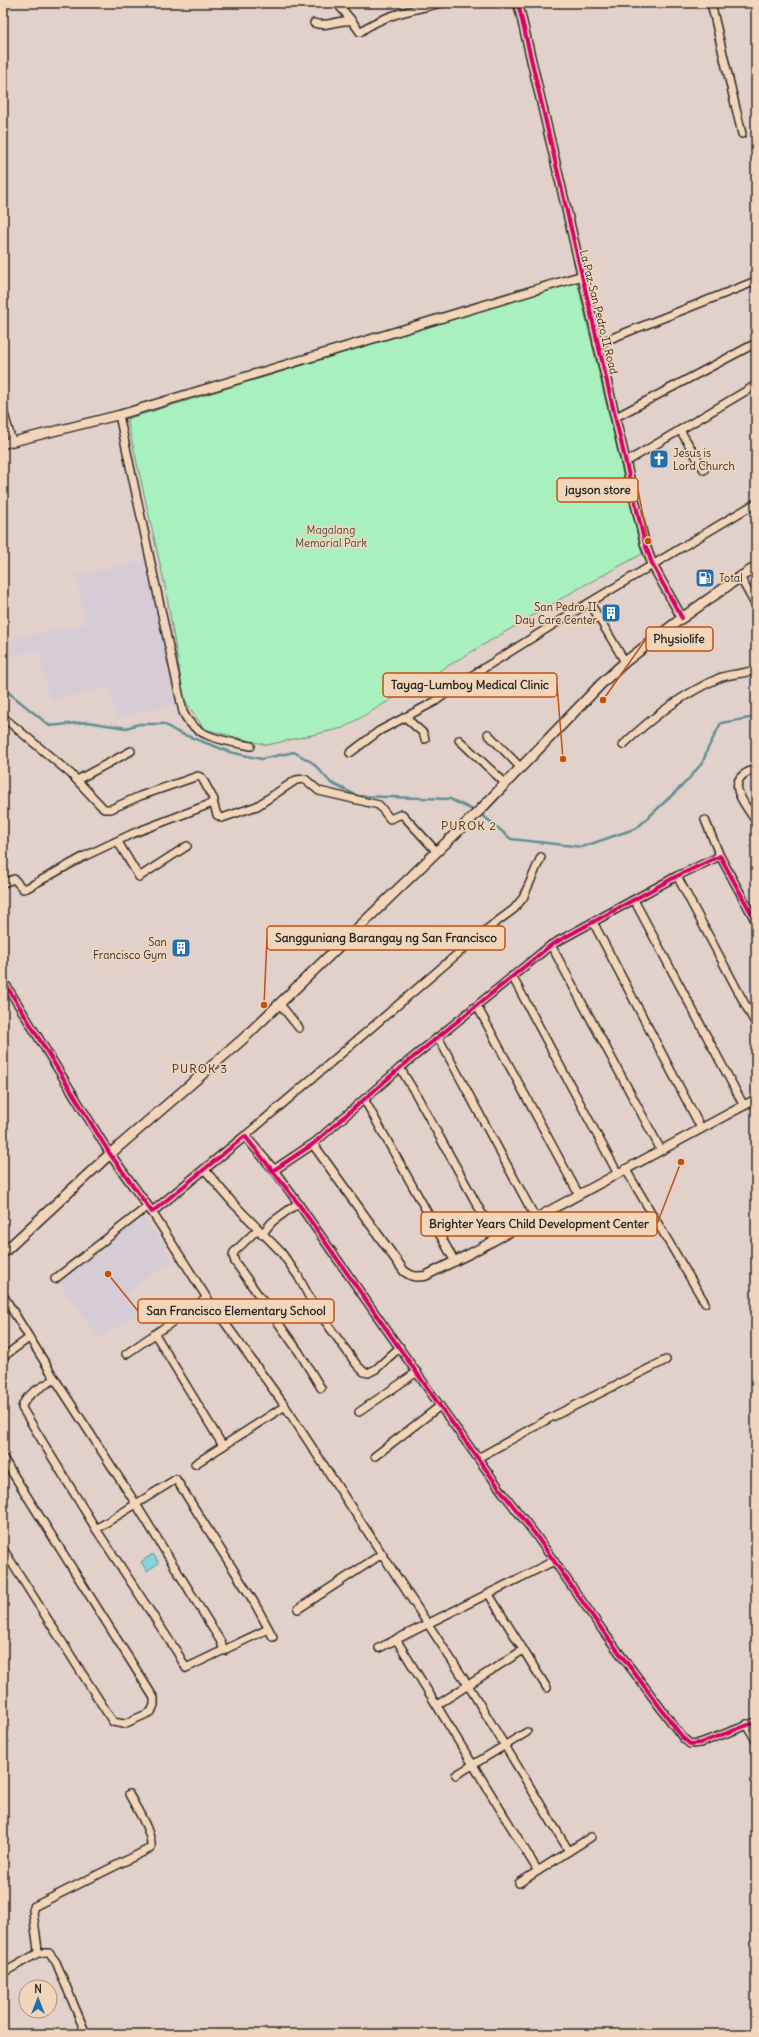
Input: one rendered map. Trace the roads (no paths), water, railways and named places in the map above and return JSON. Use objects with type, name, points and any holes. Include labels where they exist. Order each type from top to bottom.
[{"type":"main road","points":[[3,1253],[110,1154],[243,1038],[470,820],[602,683],[625,662],[682,618],[756,567]]},
{"type":"street","points":[[337,3],[360,32],[374,22],[387,17],[442,3]]},
{"type":"street","name":"La Paz-San Pedro II Road","points":[[518,3],[645,544],[653,566],[682,618]]},
{"type":"street","points":[[711,3],[742,134]]},
{"type":"street","points":[[314,23],[321,25],[342,20],[352,21]]},
{"type":"street","points":[[3,444],[119,415],[581,276]]},
{"type":"street","points":[[597,344],[756,281]]},
{"type":"street","points":[[616,418],[756,343]]},
{"type":"street","points":[[626,462],[756,385]]},
{"type":"street","points":[[3,410],[12,442]]},
{"type":"street","points":[[119,415],[183,712],[187,720],[200,732],[222,740],[251,746]]},
{"type":"street","points":[[680,430],[704,470]]},
{"type":"street","points":[[350,753],[379,731],[436,701],[460,683],[756,503]]},
{"type":"street","points":[[740,577],[756,606]]},
{"type":"street","points":[[590,603],[625,662]]},
{"type":"street","points":[[623,744],[648,721],[692,691],[719,678],[745,673],[756,669]]},
{"type":"street","points":[[3,717],[77,780],[102,808],[107,810],[140,796],[198,776],[202,778],[214,800],[212,802],[219,817],[222,818],[252,808],[296,780],[305,779],[319,790],[379,805],[390,820],[402,814],[437,852]]},
{"type":"street","points":[[405,717],[423,733],[425,739]]},
{"type":"street","points":[[488,734],[521,768]]},
{"type":"street","points":[[459,740],[506,784]]},
{"type":"street","points":[[77,780],[131,751]]},
{"type":"street","points":[[756,769],[745,772],[738,779],[737,783],[740,794],[756,822]]},
{"type":"street","points":[[3,882],[14,879],[24,889],[85,856],[118,842],[134,833],[212,802]]},
{"type":"street","points":[[705,820],[720,856],[756,922]]},
{"type":"street","points":[[118,842],[139,877],[187,846]]},
{"type":"street","points":[[274,1170],[313,1144],[400,1068],[552,945],[677,876],[720,856]]},
{"type":"street","points":[[54,1279],[205,1170],[483,932],[514,909],[529,888],[541,857]]},
{"type":"street","points":[[677,876],[756,1025]]},
{"type":"street","points":[[634,900],[744,1106]]},
{"type":"street","points":[[593,922],[701,1128]]},
{"type":"street","points":[[552,945],[660,1150]]},
{"type":"street","points":[[512,976],[618,1174]]},
{"type":"street","points":[[3,980],[110,1154],[150,1210],[207,1298],[285,1406],[468,1685],[569,1851]]},
{"type":"street","points":[[279,1003],[300,1028]]},
{"type":"street","points":[[477,1006],[579,1195]]},
{"type":"street","points":[[438,1037],[535,1217]]},
{"type":"street","points":[[400,1068],[496,1239]]},
{"type":"street","points":[[364,1099],[455,1262]]},
{"type":"street","points":[[313,1144],[404,1271],[411,1277],[425,1276],[455,1262],[535,1217],[626,1170],[660,1150],[756,1099]]},
{"type":"street","points":[[245,1136],[274,1170],[400,1347],[440,1406],[554,1561],[603,1631],[683,1738],[690,1744],[700,1743],[747,1724],[756,1722]]},
{"type":"street","points":[[205,1170],[260,1232],[281,1252],[300,1280],[314,1306],[351,1358],[364,1372],[368,1373],[376,1369],[400,1347]]},
{"type":"street","points":[[626,1170],[705,1303]]},
{"type":"street","points":[[298,1203],[234,1252],[233,1256],[235,1262],[299,1352],[321,1388]]},
{"type":"street","points":[[3,1295],[222,1642],[224,1651]]},
{"type":"street","points":[[126,1354],[207,1298]]},
{"type":"street","points":[[155,1334],[223,1446]]},
{"type":"street","points":[[3,1357],[29,1338]]},
{"type":"street","points":[[478,1458],[552,1417],[666,1360]]},
{"type":"street","points":[[359,1412],[417,1372]]},
{"type":"street","points":[[55,1379],[27,1397],[23,1402],[22,1408],[96,1528],[178,1652],[186,1668],[268,1629]]},
{"type":"street","points":[[195,1464],[285,1406]]},
{"type":"street","points":[[375,1456],[440,1406]]},
{"type":"street","points":[[3,1458],[154,1698],[154,1705],[151,1712],[124,1724],[113,1722],[3,1549]]},
{"type":"street","points":[[96,1528],[176,1480],[254,1602],[273,1637]]},
{"type":"street","points":[[298,1609],[382,1554]]},
{"type":"street","points":[[379,1648],[554,1561]]},
{"type":"street","points":[[488,1593],[547,1688]]},
{"type":"street","points":[[396,1639],[538,1871]]},
{"type":"street","points":[[437,1705],[523,1650]]},
{"type":"street","points":[[747,1724],[756,1741]]},
{"type":"street","points":[[456,1775],[527,1732]]},
{"type":"street","points":[[38,1953],[36,1927],[32,1910],[33,1907],[151,1848],[152,1842],[129,1794]]},
{"type":"street","points":[[519,1883],[591,1837]]},
{"type":"street","points":[[3,1973],[38,1953],[49,1953],[56,1962],[86,2034]]},
{"type":"water","points":[[153,1554],[159,1563],[147,1571],[141,1562]]},
{"type":"waterway","points":[[3,688],[50,726],[87,722],[126,728],[139,724],[164,724],[177,732],[230,752],[261,759],[294,752],[313,763],[331,783],[358,796],[450,799],[475,811]]},
{"type":"waterway","points":[[480,813],[511,839],[582,847],[637,828],[686,782],[703,762],[707,750],[721,723],[756,717]]},
{"type":"place","name":"Jesus is Lord Church","points":[[659,459]]},
{"type":"place","name":"jayson store","points":[[648,541]]},
{"type":"place","name":"Total","points":[[705,578]]},
{"type":"place","name":"San Pedro II Day Care Center","points":[[611,613]]},
{"type":"place","name":"Physiolife","points":[[603,700]]},
{"type":"place","name":"Tayag-Lumboy Medical Clinic","points":[[563,759]]},
{"type":"place","name":"San Francisco Gym","points":[[181,948]]},
{"type":"place","name":"Sangguniang Barangay ng San Francisco","points":[[264,1005]]},
{"type":"place","name":"Brighter Years Child Development Center","points":[[681,1162]]},
{"type":"place","name":"San Francisco Elementary School","points":[[108,1274]]},
{"type":"district","name":"PUROK 2","points":[[469,826]]},
{"type":"district","name":"PUROK 3","points":[[200,1069]]},
{"type":"park label","name":"Magalang Memorial Park","points":[[331,536]]}]
